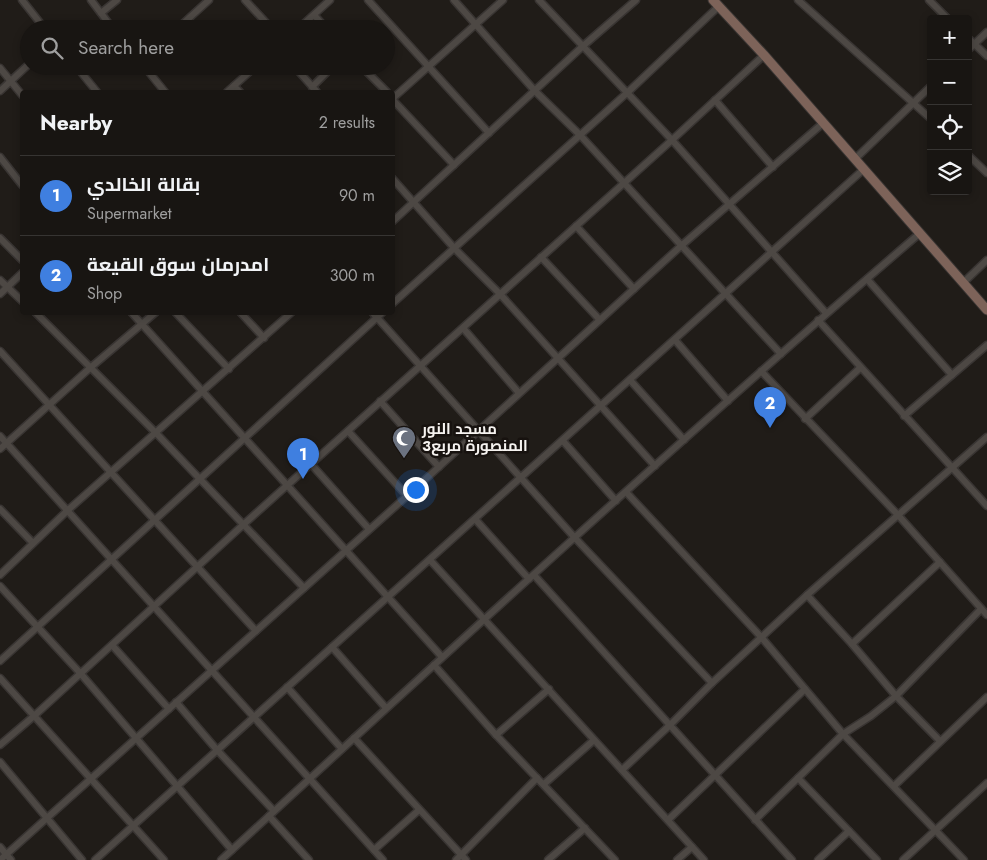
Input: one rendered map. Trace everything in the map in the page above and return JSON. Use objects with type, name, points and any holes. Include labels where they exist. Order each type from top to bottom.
[{"type":"street","points":[[22,0],[38,20]]},
{"type":"street","points":[[91,0],[107,20]]},
{"type":"street","points":[[101,13],[117,0]]},
{"type":"street","points":[[187,20],[209,0]]},
{"type":"street","points":[[245,0],[264,20]]},
{"type":"street","points":[[308,20],[330,0]]},
{"type":"street","points":[[368,0],[386,20]]},
{"type":"street","points":[[454,0],[535,92],[580,136],[727,293],[781,354]]},
{"type":"street","points":[[395,96],[504,0]]},
{"type":"street","points":[[539,0],[628,92],[826,313]]},
{"type":"street","points":[[622,0],[628,7]]},
{"type":"street","points":[[395,219],[583,46],[636,0]]},
{"type":"street","points":[[798,0],[927,115]]},
{"type":"street","points":[[929,0],[944,15]]},
{"type":"street","points":[[395,301],[628,92],[716,3],[764,55],[822,124],[864,169],[987,310]]},
{"type":"street","points":[[314,15],[319,20]]},
{"type":"street","points":[[395,30],[490,133]]},
{"type":"street","points":[[972,47],[987,32]]},
{"type":"street","points":[[972,41],[987,56]]},
{"type":"street","points":[[0,745],[764,55]]},
{"type":"street","points":[[0,68],[20,92]]},
{"type":"street","points":[[0,91],[20,72]]},
{"type":"street","points":[[84,75],[95,90]]},
{"type":"street","points":[[152,75],[164,90]]},
{"type":"street","points":[[229,90],[246,75]]},
{"type":"street","points":[[302,75],[315,90]]},
{"type":"street","points":[[312,87],[324,75]]},
{"type":"street","points":[[370,75],[384,90]]},
{"type":"street","points":[[234,86],[238,90]]},
{"type":"street","points":[[855,159],[927,90]]},
{"type":"street","points":[[715,100],[773,167]]},
{"type":"street","points":[[395,102],[454,165]]},
{"type":"street","points":[[0,860],[9,857],[47,817],[92,779],[407,496],[599,319],[822,124]]},
{"type":"street","points":[[0,158],[20,183]]},
{"type":"street","points":[[972,159],[987,173]]},
{"type":"street","points":[[95,860],[864,169]]},
{"type":"street","points":[[395,181],[455,249],[500,294],[655,466]]},
{"type":"street","points":[[576,226],[634,289]]},
{"type":"street","points":[[221,860],[442,657],[728,400],[919,234]]},
{"type":"street","points":[[0,238],[20,258]]},
{"type":"street","points":[[541,257],[599,319]]},
{"type":"street","points":[[963,283],[987,260]]},
{"type":"street","points":[[0,294],[20,275]]},
{"type":"street","points":[[867,279],[952,375]]},
{"type":"street","points":[[0,280],[20,299]]},
{"type":"street","points":[[37,315],[156,433],[304,588]]},
{"type":"street","points":[[134,315],[442,657]]},
{"type":"street","points":[[0,449],[152,315]]},
{"type":"street","points":[[178,315],[229,369]]},
{"type":"street","points":[[243,315],[264,338]]},
{"type":"street","points":[[0,575],[68,510],[204,392],[289,315]]},
{"type":"street","points":[[0,661],[246,439],[377,315]]},
{"type":"street","points":[[379,315],[420,366],[477,431],[712,683]]},
{"type":"street","points":[[818,320],[987,506]]},
{"type":"street","points":[[463,328],[519,393]]},
{"type":"street","points":[[675,340],[728,400]]},
{"type":"street","points":[[904,416],[987,345]]},
{"type":"street","points":[[0,351],[256,631]]},
{"type":"street","points":[[805,419],[860,368]]},
{"type":"street","points":[[761,371],[898,516],[987,615]]},
{"type":"street","points":[[630,380],[684,440]]},
{"type":"street","points":[[380,401],[439,467]]},
{"type":"street","points":[[348,431],[407,496]]},
{"type":"street","points":[[0,436],[256,717],[383,860]]},
{"type":"street","points":[[622,770],[807,595],[987,437]]},
{"type":"street","points":[[562,441],[616,501]]},
{"type":"street","points":[[311,464],[369,529]]},
{"type":"street","points":[[626,492],[762,638],[843,734],[964,860]]},
{"type":"street","points":[[0,509],[33,543]]},
{"type":"street","points":[[475,519],[532,577],[670,725],[792,860]]},
{"type":"street","points":[[430,560],[704,860]]},
{"type":"street","points":[[852,644],[940,562]]},
{"type":"street","points":[[0,586],[80,674],[232,850]]},
{"type":"street","points":[[807,595],[896,696],[940,741]]},
{"type":"street","points":[[755,820],[843,734],[871,716],[896,696],[981,609]]},
{"type":"street","points":[[112,645],[169,708]]},
{"type":"street","points":[[332,647],[386,708]]},
{"type":"street","points":[[434,665],[496,735],[615,860]]},
{"type":"street","points":[[0,678],[164,860]]},
{"type":"street","points":[[287,687],[342,749]]},
{"type":"street","points":[[668,820],[805,689]]},
{"type":"street","points":[[496,735],[549,690]]},
{"type":"street","points":[[894,786],[987,697]]},
{"type":"street","points":[[176,702],[272,813],[309,860]]},
{"type":"street","points":[[354,738],[461,858],[538,778]]},
{"type":"street","points":[[544,784],[594,740]]},
{"type":"street","points":[[0,762],[82,860]]},
{"type":"street","points":[[798,778],[876,860]]},
{"type":"street","points":[[903,860],[987,783]]},
{"type":"street","points":[[374,850],[420,810]]},
{"type":"street","points":[[548,860],[585,828]]},
{"type":"street","points":[[818,860],[849,831]]},
{"type":"street","points":[[0,847],[9,857]]},
{"type":"street","points":[[677,860],[692,847]]},
{"type":"place","name":"امدرمان سوق القيعة","points":[[770,428]]},
{"type":"place","name":"مسجد النور المنصورة مربع3","points":[[404,459]]},
{"type":"place","name":"بقالة الخالدي","points":[[303,479]]}]
